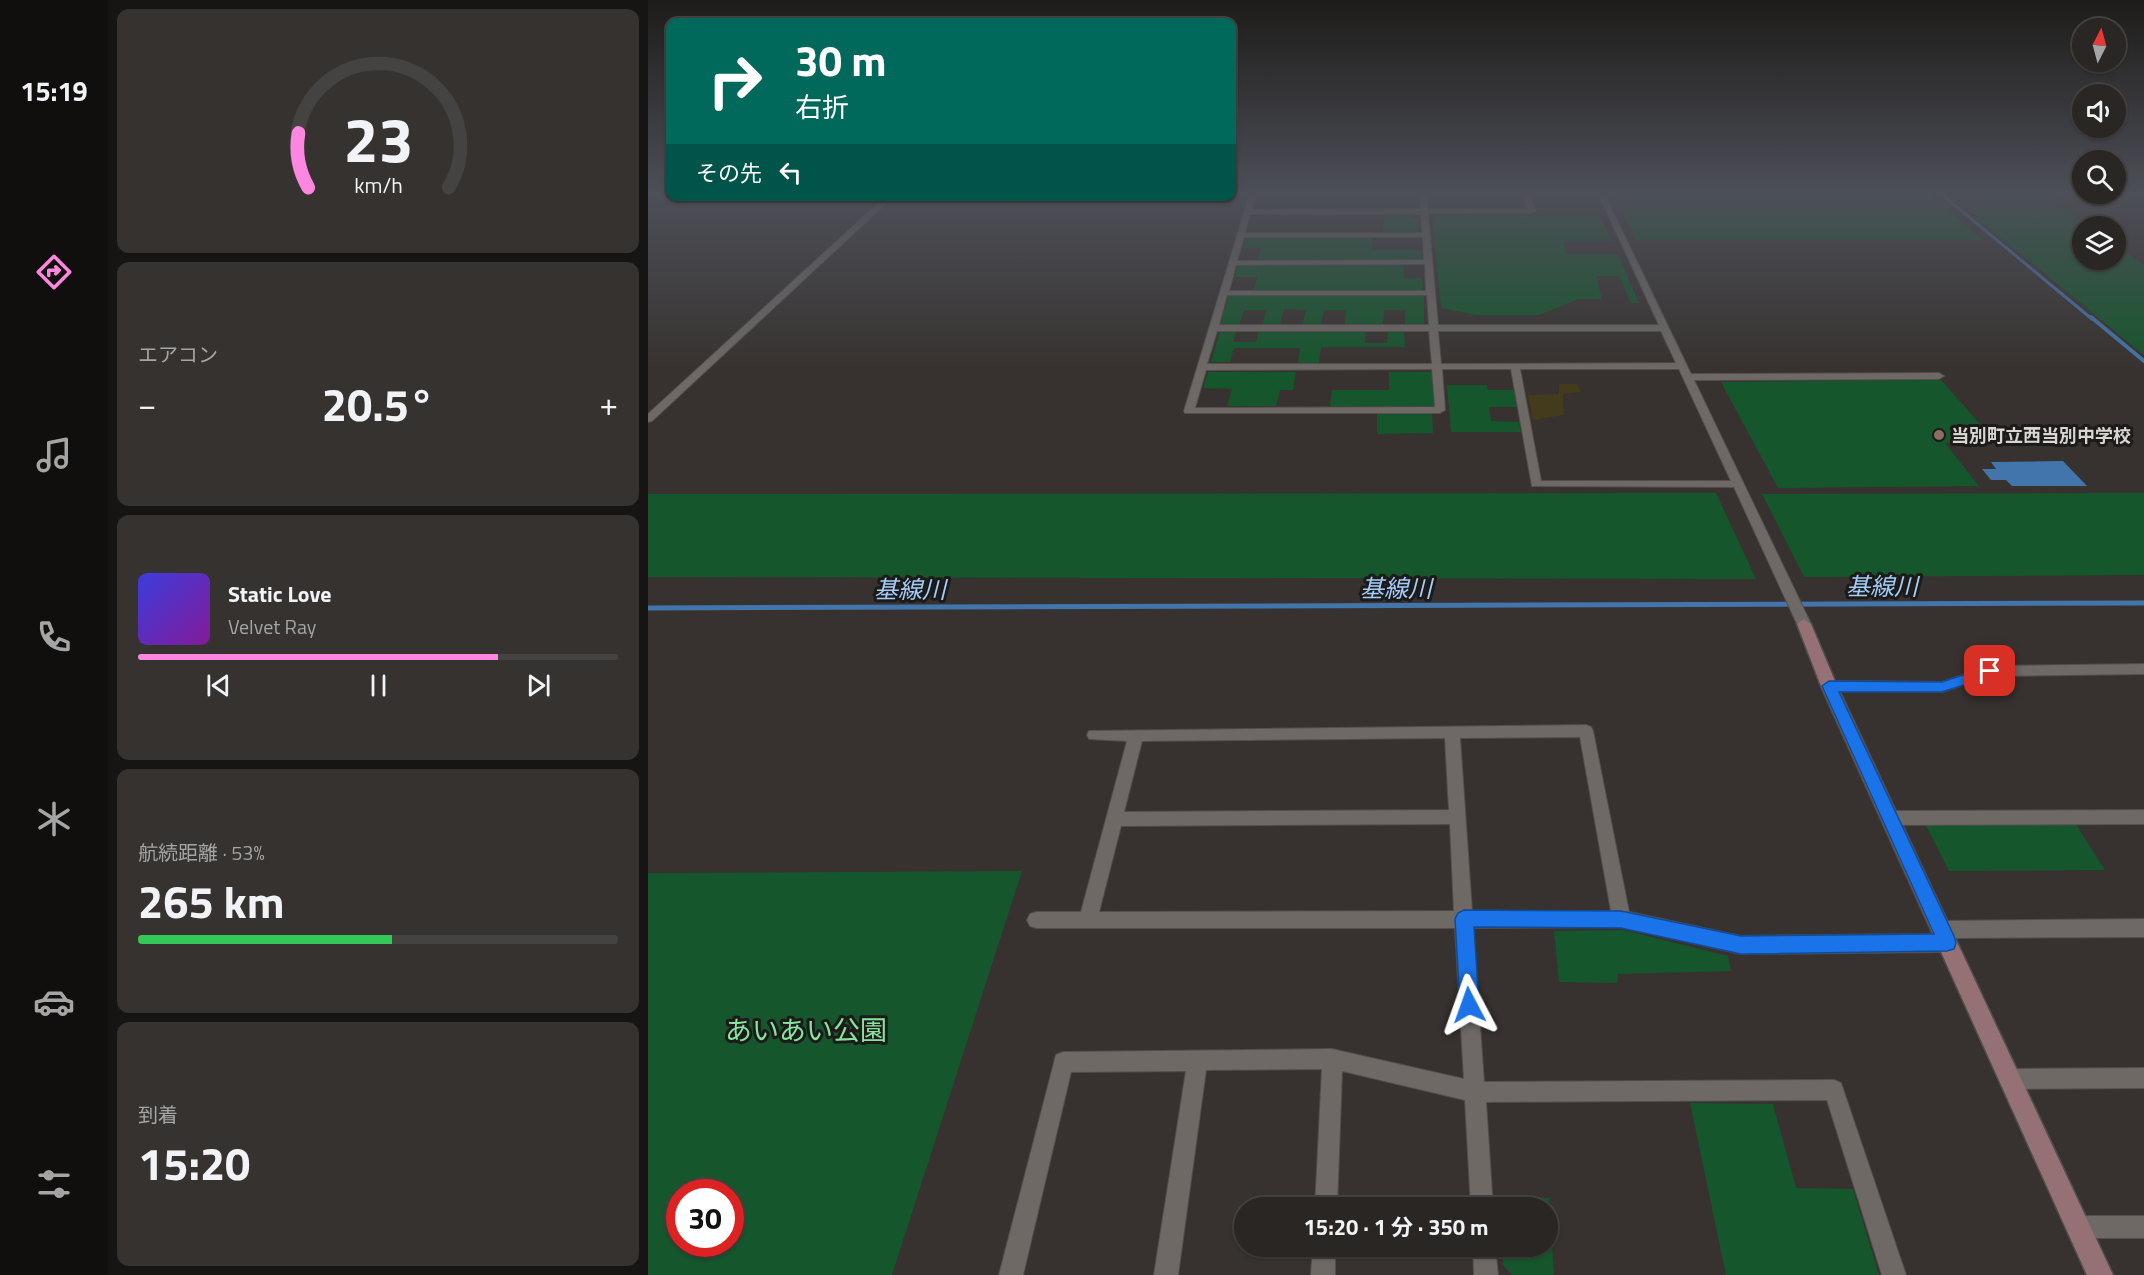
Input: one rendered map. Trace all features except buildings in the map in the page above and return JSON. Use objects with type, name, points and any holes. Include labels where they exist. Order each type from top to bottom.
[{"type":"street","points":[[648,419],[829,252]]},
{"type":"street","points":[[1235,252],[1189,411],[1440,410],[1427,252]]},
{"type":"street","points":[[1629,252],[1804,624],[1829,686],[2100,1275]]},
{"type":"street","points":[[1232,263],[1428,262]]},
{"type":"street","points":[[1223,293],[1431,293]]},
{"type":"street","points":[[1213,328],[1664,328]]},
{"type":"street","points":[[1202,368],[1682,366]]},
{"type":"street","points":[[1515,367],[1536,484],[1736,484]]},
{"type":"street","points":[[1686,376],[1939,376]]},
{"type":"street","points":[[1829,686],[1942,687],[1990,671],[2144,669]]},
{"type":"street","points":[[1452,732],[1481,1197]]},
{"type":"street","points":[[1095,735],[1586,732],[1621,920]]},
{"type":"street","points":[[1088,920],[1136,735]]},
{"type":"street","points":[[1114,819],[1458,817]]},
{"type":"street","points":[[1890,818],[2144,817]]},
{"type":"street","points":[[1036,920],[1621,920],[1741,945],[2144,928]]},
{"type":"street","points":[[1326,1197],[1332,1059]]},
{"type":"street","points":[[1011,1275],[1063,1062],[1332,1059],[1475,1092],[1834,1090],[1894,1275]]},
{"type":"street","points":[[1166,1275],[1198,1060]]},
{"type":"street","points":[[2010,1079],[2144,1078]]},
{"type":"street","points":[[2078,1227],[2144,1227]]},
{"type":"street","points":[[1323,1275],[1324,1257]]},
{"type":"street","points":[[1485,1257],[1486,1275]]},
{"type":"green space","points":[[1260,252],[1421,252],[1422,260],[1258,260]]},
{"type":"green space","points":[[1436,252],[1618,254],[1639,303],[1631,303],[1619,276],[1596,276],[1602,299],[1579,299],[1539,315],[1476,315],[1441,308]]},
{"type":"green space","points":[[2019,252],[2072,252],[2072,270],[2126,270],[2126,252],[2144,265],[2144,355]]},
{"type":"green space","points":[[1238,265],[1403,265],[1404,278],[1422,278],[1423,291],[1254,291],[1257,277],[1235,277]]},
{"type":"green space","points":[[1229,295],[1424,296],[1424,324],[1405,324],[1405,310],[1384,310],[1383,324],[1345,324],[1346,310],[1324,310],[1321,324],[1303,324],[1306,310],[1284,309],[1280,324],[1263,324],[1266,310],[1244,310],[1239,325],[1220,325]]},
{"type":"green space","points":[[1220,331],[1236,331],[1233,342],[1256,342],[1259,331],[1366,331],[1365,343],[1387,343],[1388,331],[1404,331],[1405,347],[1321,347],[1319,363],[1298,363],[1300,348],[1234,348],[1230,362],[1211,362]]},
{"type":"green space","points":[[1208,372],[1296,372],[1293,390],[1280,390],[1276,406],[1227,406],[1232,389],[1203,388]]},
{"type":"green space","points":[[1389,372],[1432,372],[1434,406],[1330,406],[1332,390],[1389,390]]},
{"type":"green space","points":[[1941,380],[1993,439],[1989,442],[1945,443],[1979,486],[1778,488],[1721,382]]},
{"type":"green space","points":[[1447,385],[1487,385],[1488,390],[1514,390],[1518,407],[1489,407],[1491,421],[1519,422],[1521,432],[1451,432]]},
{"type":"green space","points":[[1432,413],[1433,433],[1377,434],[1377,414]]},
{"type":"green space","points":[[1716,493],[1756,579],[648,577],[648,494]]},
{"type":"green space","points":[[2144,493],[2144,575],[1804,577],[1762,494]]},
{"type":"green space","points":[[2075,823],[2105,870],[1949,871],[1925,824]]},
{"type":"green space","name":"あいあい公園","points":[[1022,871],[892,1275],[648,1275],[648,873]]},
{"type":"green space","points":[[1623,930],[1728,956],[1731,971],[1618,974],[1617,983],[1559,982],[1554,931]]},
{"type":"green space","points":[[1690,1103],[1773,1104],[1796,1188],[1853,1189],[1879,1275],[1726,1275]]},
{"type":"green space","points":[[1503,1257],[1553,1257],[1554,1275],[1512,1275],[1503,1265]]},
{"type":"sand","points":[[1559,384],[1577,384],[1581,392],[1563,394],[1564,415],[1533,420],[1528,395],[1559,394]]},
{"type":"water","points":[[2063,461],[2087,486],[2012,486],[2006,480],[1991,480],[1982,469],[1996,469],[1991,462]]},
{"type":"waterway","points":[[2012,252],[2092,319]]},
{"type":"waterway","points":[[2091,317],[2144,361]]},
{"type":"waterway","name":"基線川","points":[[648,608],[2144,603]]},
{"type":"place","name":"当別町立西当別中学校","points":[[1939,435]]},
{"type":"route","points":[[1469,1005],[1464,919],[1621,920],[1741,945],[1947,943],[1829,686],[1942,687],[1990,671]]}]
